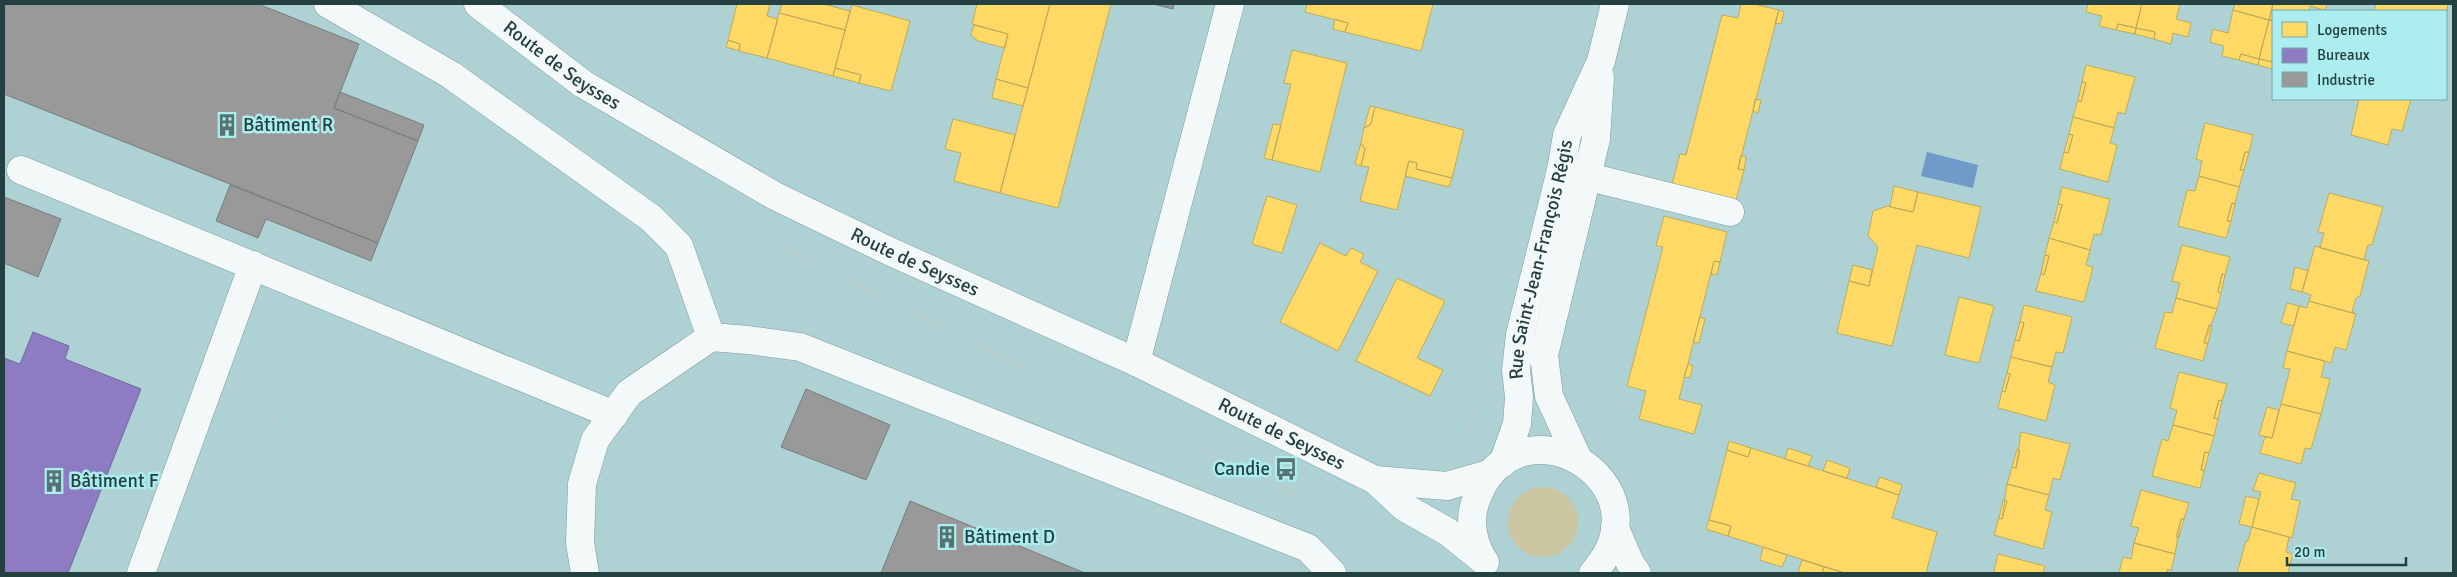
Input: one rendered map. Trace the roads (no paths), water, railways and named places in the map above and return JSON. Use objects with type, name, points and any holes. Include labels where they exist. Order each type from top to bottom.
[{"type":"main road","points":[[328,4],[452,75],[651,218],[679,246],[711,337]]},
{"type":"main road","name":"Route de Seysses","points":[[478,4],[583,84],[775,196],[889,251],[1136,362],[1375,480],[1404,507],[1448,532],[1488,567]]},
{"type":"main road","points":[[1136,362],[1230,4]]},
{"type":"main road","name":"Rue Saint-Jean-François Régis","points":[[1578,458],[1549,396],[1544,355],[1596,139],[1601,61],[1615,4]]},
{"type":"main road","name":"Rue Saint-Jean-François Régis","points":[[1488,567],[1475,544],[1472,526],[1473,507],[1480,490],[1496,468],[1517,424],[1519,397],[1516,370],[1520,335],[1567,135],[1601,61]]},
{"type":"main road","points":[[21,170],[614,415]]},
{"type":"main road","points":[[1560,170],[1730,212]]},
{"type":"main road","points":[[141,573],[253,265]]},
{"type":"main road","points":[[585,573],[580,543],[582,484],[596,440],[629,393],[711,337],[800,347],[1308,548],[1332,573]]},
{"type":"main road","name":"Route de Seysses","points":[[1375,480],[1447,486],[1496,468],[1521,454],[1540,450],[1559,452],[1578,458]]},
{"type":"main road","points":[[1578,458],[1594,472],[1607,488],[1614,508],[1615,528],[1610,547],[1602,563],[1593,573]]},
{"type":"main road","points":[[1615,528],[1630,563],[1637,573]]},
{"type":"water","points":[[1927,152],[1978,165],[1973,188],[1921,176]]},
{"type":"place","name":"Bâtiment R","points":[[227,125]]},
{"type":"place","name":"Candie","points":[[1286,469]]},
{"type":"place","name":"Bâtiment F","points":[[54,481]]},
{"type":"place","name":"Bâtiment D","points":[[947,537]]}]
